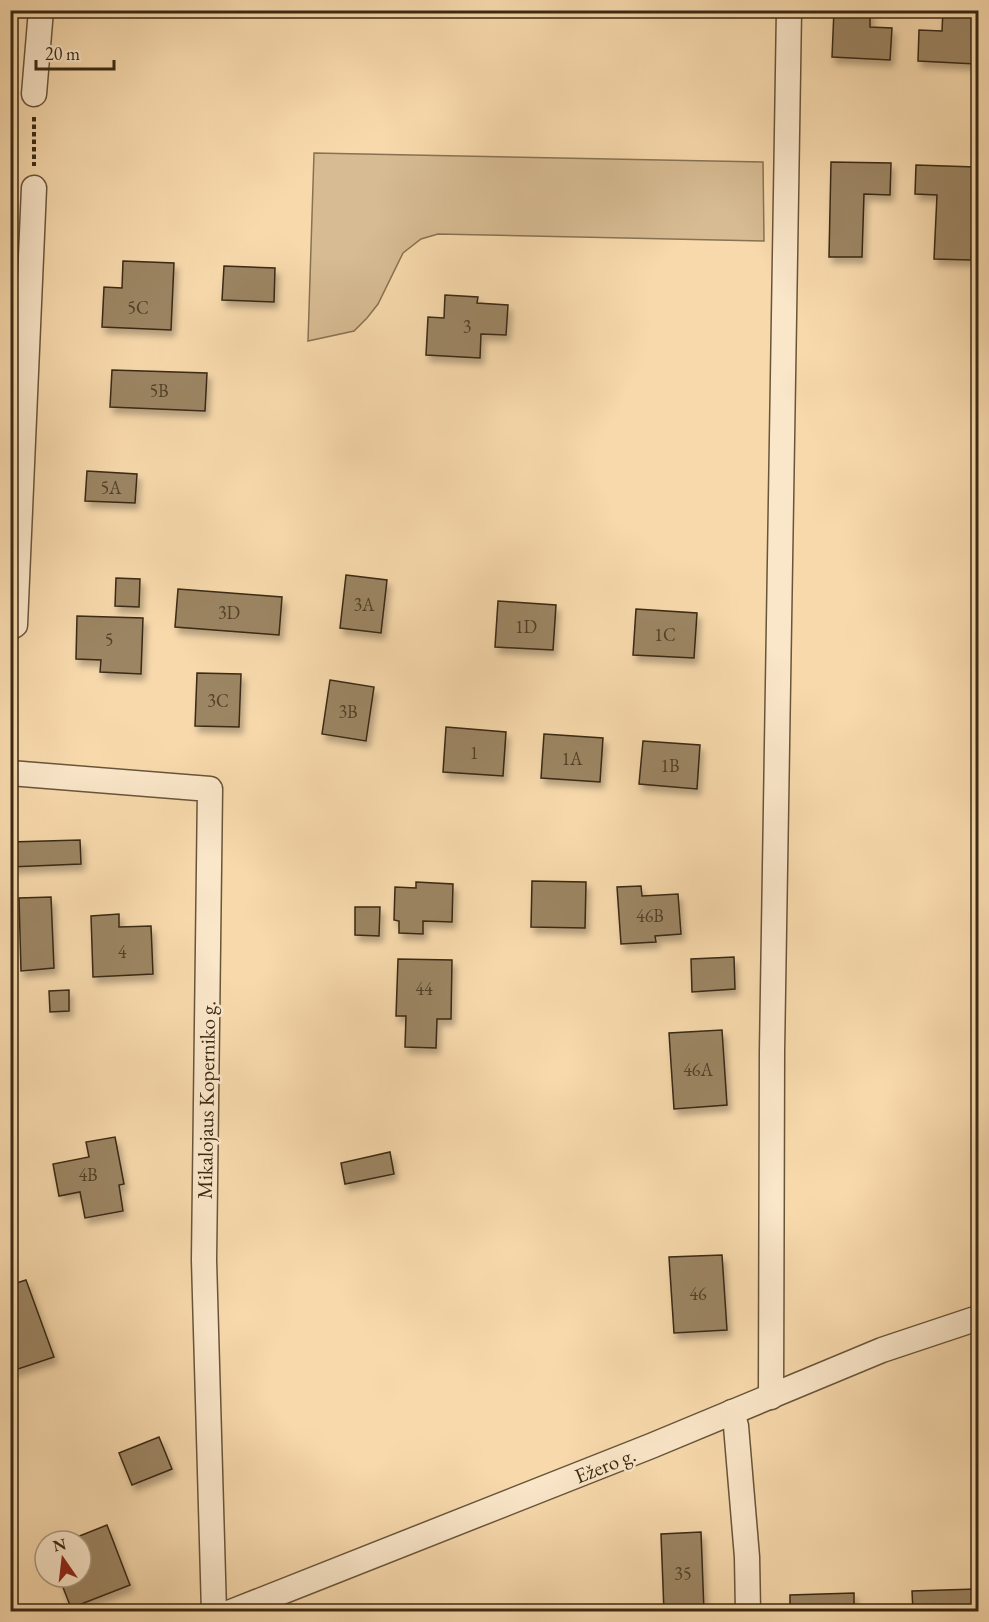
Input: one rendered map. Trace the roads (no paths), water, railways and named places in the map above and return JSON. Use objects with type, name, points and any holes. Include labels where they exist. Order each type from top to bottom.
[{"type":"street","points":[[34,94],[41,10]]},
{"type":"street","points":[[771,1397],[772,1041],[789,10]]},
{"type":"street","points":[[10,628],[15,625],[34,188]]},
{"type":"street","name":"Mikalojaus Koperniko g.","points":[[10,773],[210,789],[204,1260],[214,1611]]},
{"type":"street","name":"Ežero g.","points":[[231,1611],[273,1603],[882,1350],[978,1318]]},
{"type":"street","points":[[732,1412],[736,1426],[747,1557],[748,1611]]}]
